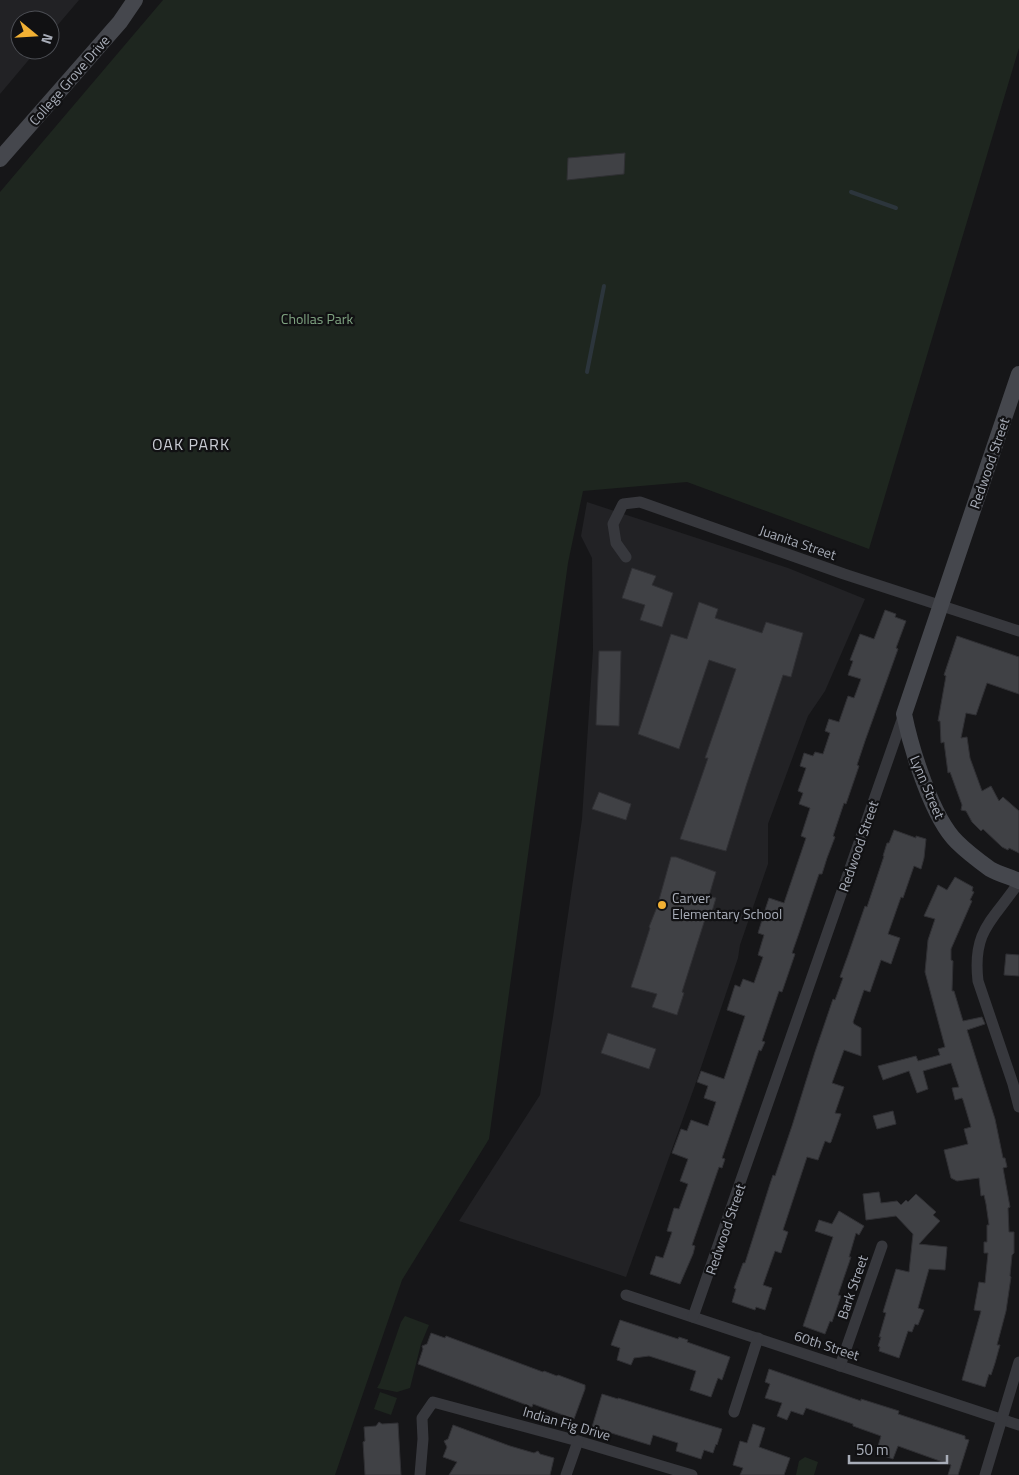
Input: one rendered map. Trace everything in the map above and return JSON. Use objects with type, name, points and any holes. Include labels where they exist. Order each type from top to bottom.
[{"type":"street","name":"College Grove Drive","points":[[0,159],[120,22],[135,0]]},
{"type":"street","name":"Redwood Street","points":[[693,1317],[1016,391],[1019,374]]},
{"type":"street","name":"Juanita Street","points":[[626,557],[616,543],[612,524],[622,504],[640,502],[844,574],[1019,631]]},
{"type":"street","name":"Lynn Street","points":[[904,714],[909,738],[920,771],[942,821],[956,841],[992,870],[1019,881]]},
{"type":"street","points":[[1019,881],[1007,900],[993,915],[985,929],[979,945],[976,969],[978,981],[1019,1107]]},
{"type":"street","name":"Bark Street","points":[[840,1366],[882,1246]]},
{"type":"street","name":"60th Street","points":[[626,1295],[1019,1425]]},
{"type":"street","points":[[734,1412],[758,1338]]},
{"type":"street","points":[[985,1475],[1019,1362]]},
{"type":"street","name":"Indian Fig Drive","points":[[420,1475],[423,1439],[422,1418],[433,1402],[578,1441],[692,1475]]},
{"type":"street","points":[[566,1475],[578,1441]]},
{"type":"shaded area","points":[[0,0],[79,0],[60,22],[60,10],[10,10],[10,60],[29,60],[0,94]]},
{"type":"shaded area","name":"Carver Elementary School","points":[[587,502],[788,568],[865,599],[825,691],[808,716],[768,824],[768,864],[694,1088],[626,1277],[459,1221],[540,1095],[582,819],[593,650],[592,558],[581,536]]},
{"type":"green space","name":"Chollas Park","points":[[163,0],[1019,0],[1019,48],[869,549],[687,482],[583,491],[568,563],[489,1139],[402,1280],[335,1475],[0,1475],[0,192]]},
{"type":"green space","points":[[405,1316],[429,1325],[421,1344],[410,1388],[397,1392],[377,1388],[401,1322]]},
{"type":"green space","points":[[380,1392],[397,1398],[391,1415],[374,1409]]},
{"type":"green space","points":[[805,1457],[818,1462],[814,1475],[796,1475],[799,1461]]},
{"type":"building","points":[[625,153],[624,174],[567,180],[568,158]]},
{"type":"building","points":[[632,568],[656,576],[652,585],[673,593],[662,627],[640,620],[645,605],[622,598]]},
{"type":"building","points":[[699,602],[718,609],[715,618],[762,633],[766,622],[803,633],[791,677],[783,675],[726,851],[680,839],[708,758],[705,758],[736,669],[709,660],[679,749],[638,734],[671,634],[687,639]]},
{"type":"building","points":[[885,610],[896,614],[895,617],[906,621],[896,648],[898,649],[865,741],[846,804],[844,803],[833,836],[835,837],[822,874],[819,874],[792,953],[795,954],[782,992],[779,991],[762,1041],[765,1042],[761,1051],[759,1050],[722,1158],[725,1159],[722,1168],[719,1167],[692,1245],[695,1246],[693,1254],[680,1284],[650,1274],[656,1256],[663,1258],[672,1232],[667,1231],[674,1208],[679,1209],[688,1184],[680,1181],[688,1159],[672,1153],[681,1129],[687,1131],[691,1120],[708,1126],[716,1102],[704,1098],[708,1086],[697,1082],[701,1071],[724,1079],[745,1016],[727,1010],[735,985],[740,987],[743,979],[754,983],[763,957],[758,955],[764,935],[758,933],[769,898],[784,903],[806,838],[801,836],[810,808],[799,804],[803,793],[798,791],[806,768],[800,766],[804,753],[813,756],[815,752],[823,754],[830,733],[825,731],[829,719],[839,722],[848,696],[854,698],[861,679],[848,675],[853,661],[850,660],[860,634],[874,639]]},
{"type":"building","points":[[957,636],[1019,657],[1019,694],[987,683],[976,715],[966,713],[961,738],[967,737],[970,758],[982,791],[991,786],[999,801],[1003,797],[1019,811],[1019,853],[1002,847],[983,829],[981,831],[972,822],[966,811],[961,810],[962,805],[950,772],[948,773],[944,742],[941,743],[940,721],[938,721],[946,676],[944,675]]},
{"type":"building","points":[[599,651],[621,651],[619,726],[596,725]]},
{"type":"building","points":[[599,792],[631,804],[626,820],[592,809]]},
{"type":"building","points":[[894,830],[916,838],[916,836],[926,839],[921,869],[914,866],[888,934],[900,938],[891,964],[881,960],[870,992],[864,990],[853,1022],[861,1028],[861,1056],[844,1050],[832,1083],[844,1087],[835,1113],[841,1114],[831,1142],[825,1141],[818,1160],[807,1157],[783,1230],[788,1232],[781,1253],[775,1251],[763,1285],[772,1288],[765,1310],[756,1307],[755,1310],[732,1302],[736,1289],[734,1288],[743,1263],[745,1263],[773,1175],[775,1176],[833,999],[835,1000],[843,978],[840,977],[865,906],[867,907],[887,843],[889,843]]},
{"type":"building","points":[[671,857],[676,857],[716,872],[709,896],[716,898],[710,918],[706,916],[682,992],[684,993],[677,1015],[652,1007],[657,994],[631,987]]},
{"type":"building","points":[[955,877],[973,887],[972,891],[974,892],[970,900],[972,901],[951,949],[951,960],[953,961],[952,991],[954,991],[963,1021],[982,1017],[985,1024],[967,1030],[995,1119],[1003,1158],[1005,1158],[1007,1167],[1003,1168],[1010,1207],[1008,1208],[1009,1232],[1014,1232],[1014,1253],[1012,1255],[1006,1311],[997,1345],[1000,1345],[991,1375],[989,1374],[985,1387],[962,1380],[981,1311],[974,1310],[979,1282],[985,1283],[988,1253],[984,1253],[984,1242],[987,1242],[987,1225],[989,1225],[984,1195],[981,1196],[979,1178],[957,1181],[951,1178],[944,1150],[968,1144],[964,1129],[971,1127],[962,1098],[955,1100],[952,1088],[959,1087],[951,1063],[923,1071],[928,1089],[917,1093],[909,1071],[883,1080],[878,1066],[916,1056],[918,1061],[940,1055],[938,1049],[945,1047],[925,972],[928,940],[935,919],[924,916],[938,885],[947,890]]},
{"type":"building","points":[[1006,954],[1019,955],[1019,976],[1004,975]]},
{"type":"building","points":[[608,1033],[656,1049],[649,1069],[601,1053]]},
{"type":"building","points":[[893,1111],[896,1124],[877,1129],[873,1116]]},
{"type":"building","points":[[879,1192],[881,1203],[897,1201],[901,1205],[906,1200],[908,1202],[916,1194],[936,1212],[933,1215],[940,1221],[919,1244],[947,1247],[945,1270],[929,1269],[918,1308],[924,1310],[918,1325],[915,1324],[912,1332],[908,1331],[899,1358],[879,1351],[880,1347],[878,1346],[881,1337],[879,1337],[886,1313],[883,1312],[896,1269],[909,1272],[913,1234],[896,1216],[866,1220],[863,1194]]},
{"type":"building","points":[[839,1211],[864,1226],[859,1235],[856,1233],[849,1257],[851,1257],[838,1295],[841,1296],[832,1322],[830,1321],[825,1334],[803,1326],[833,1237],[815,1231],[819,1220],[832,1224]]},
{"type":"building","points":[[620,1320],[678,1339],[679,1337],[688,1340],[687,1342],[730,1357],[722,1380],[718,1378],[711,1397],[690,1390],[696,1371],[649,1356],[634,1358],[631,1365],[617,1360],[620,1348],[611,1345]]},
{"type":"building","points":[[431,1333],[445,1338],[446,1336],[543,1372],[558,1375],[585,1385],[574,1419],[533,1404],[532,1407],[418,1364],[423,1349],[422,1346],[427,1344]]},
{"type":"building","points":[[769,1369],[861,1401],[861,1399],[899,1411],[898,1414],[965,1436],[965,1439],[969,1440],[958,1475],[948,1475],[951,1465],[898,1446],[893,1459],[876,1453],[881,1436],[806,1408],[803,1415],[791,1411],[787,1420],[777,1416],[782,1403],[765,1398],[770,1384],[765,1382]]},
{"type":"building","points":[[602,1394],[722,1429],[717,1445],[713,1453],[704,1450],[701,1459],[676,1451],[678,1443],[653,1435],[650,1445],[592,1427]]},
{"type":"building","points":[[379,1422],[382,1424],[398,1423],[401,1475],[365,1475],[364,1427],[376,1426]]},
{"type":"building","points":[[753,1424],[765,1428],[759,1447],[790,1458],[784,1475],[740,1475],[743,1468],[733,1465],[740,1441],[747,1443]]},
{"type":"building","points":[[453,1425],[510,1446],[534,1453],[538,1451],[540,1454],[554,1458],[550,1475],[449,1475],[457,1462],[443,1457],[447,1447],[444,1441],[448,1439]]},
{"type":"waterway","points":[[851,192],[896,208]]},
{"type":"waterway","points":[[587,372],[604,286]]},
{"type":"place","name":"Carver Elementary School","points":[[662,905]]},
{"type":"district","name":"OAK PARK","points":[[191,444]]}]
